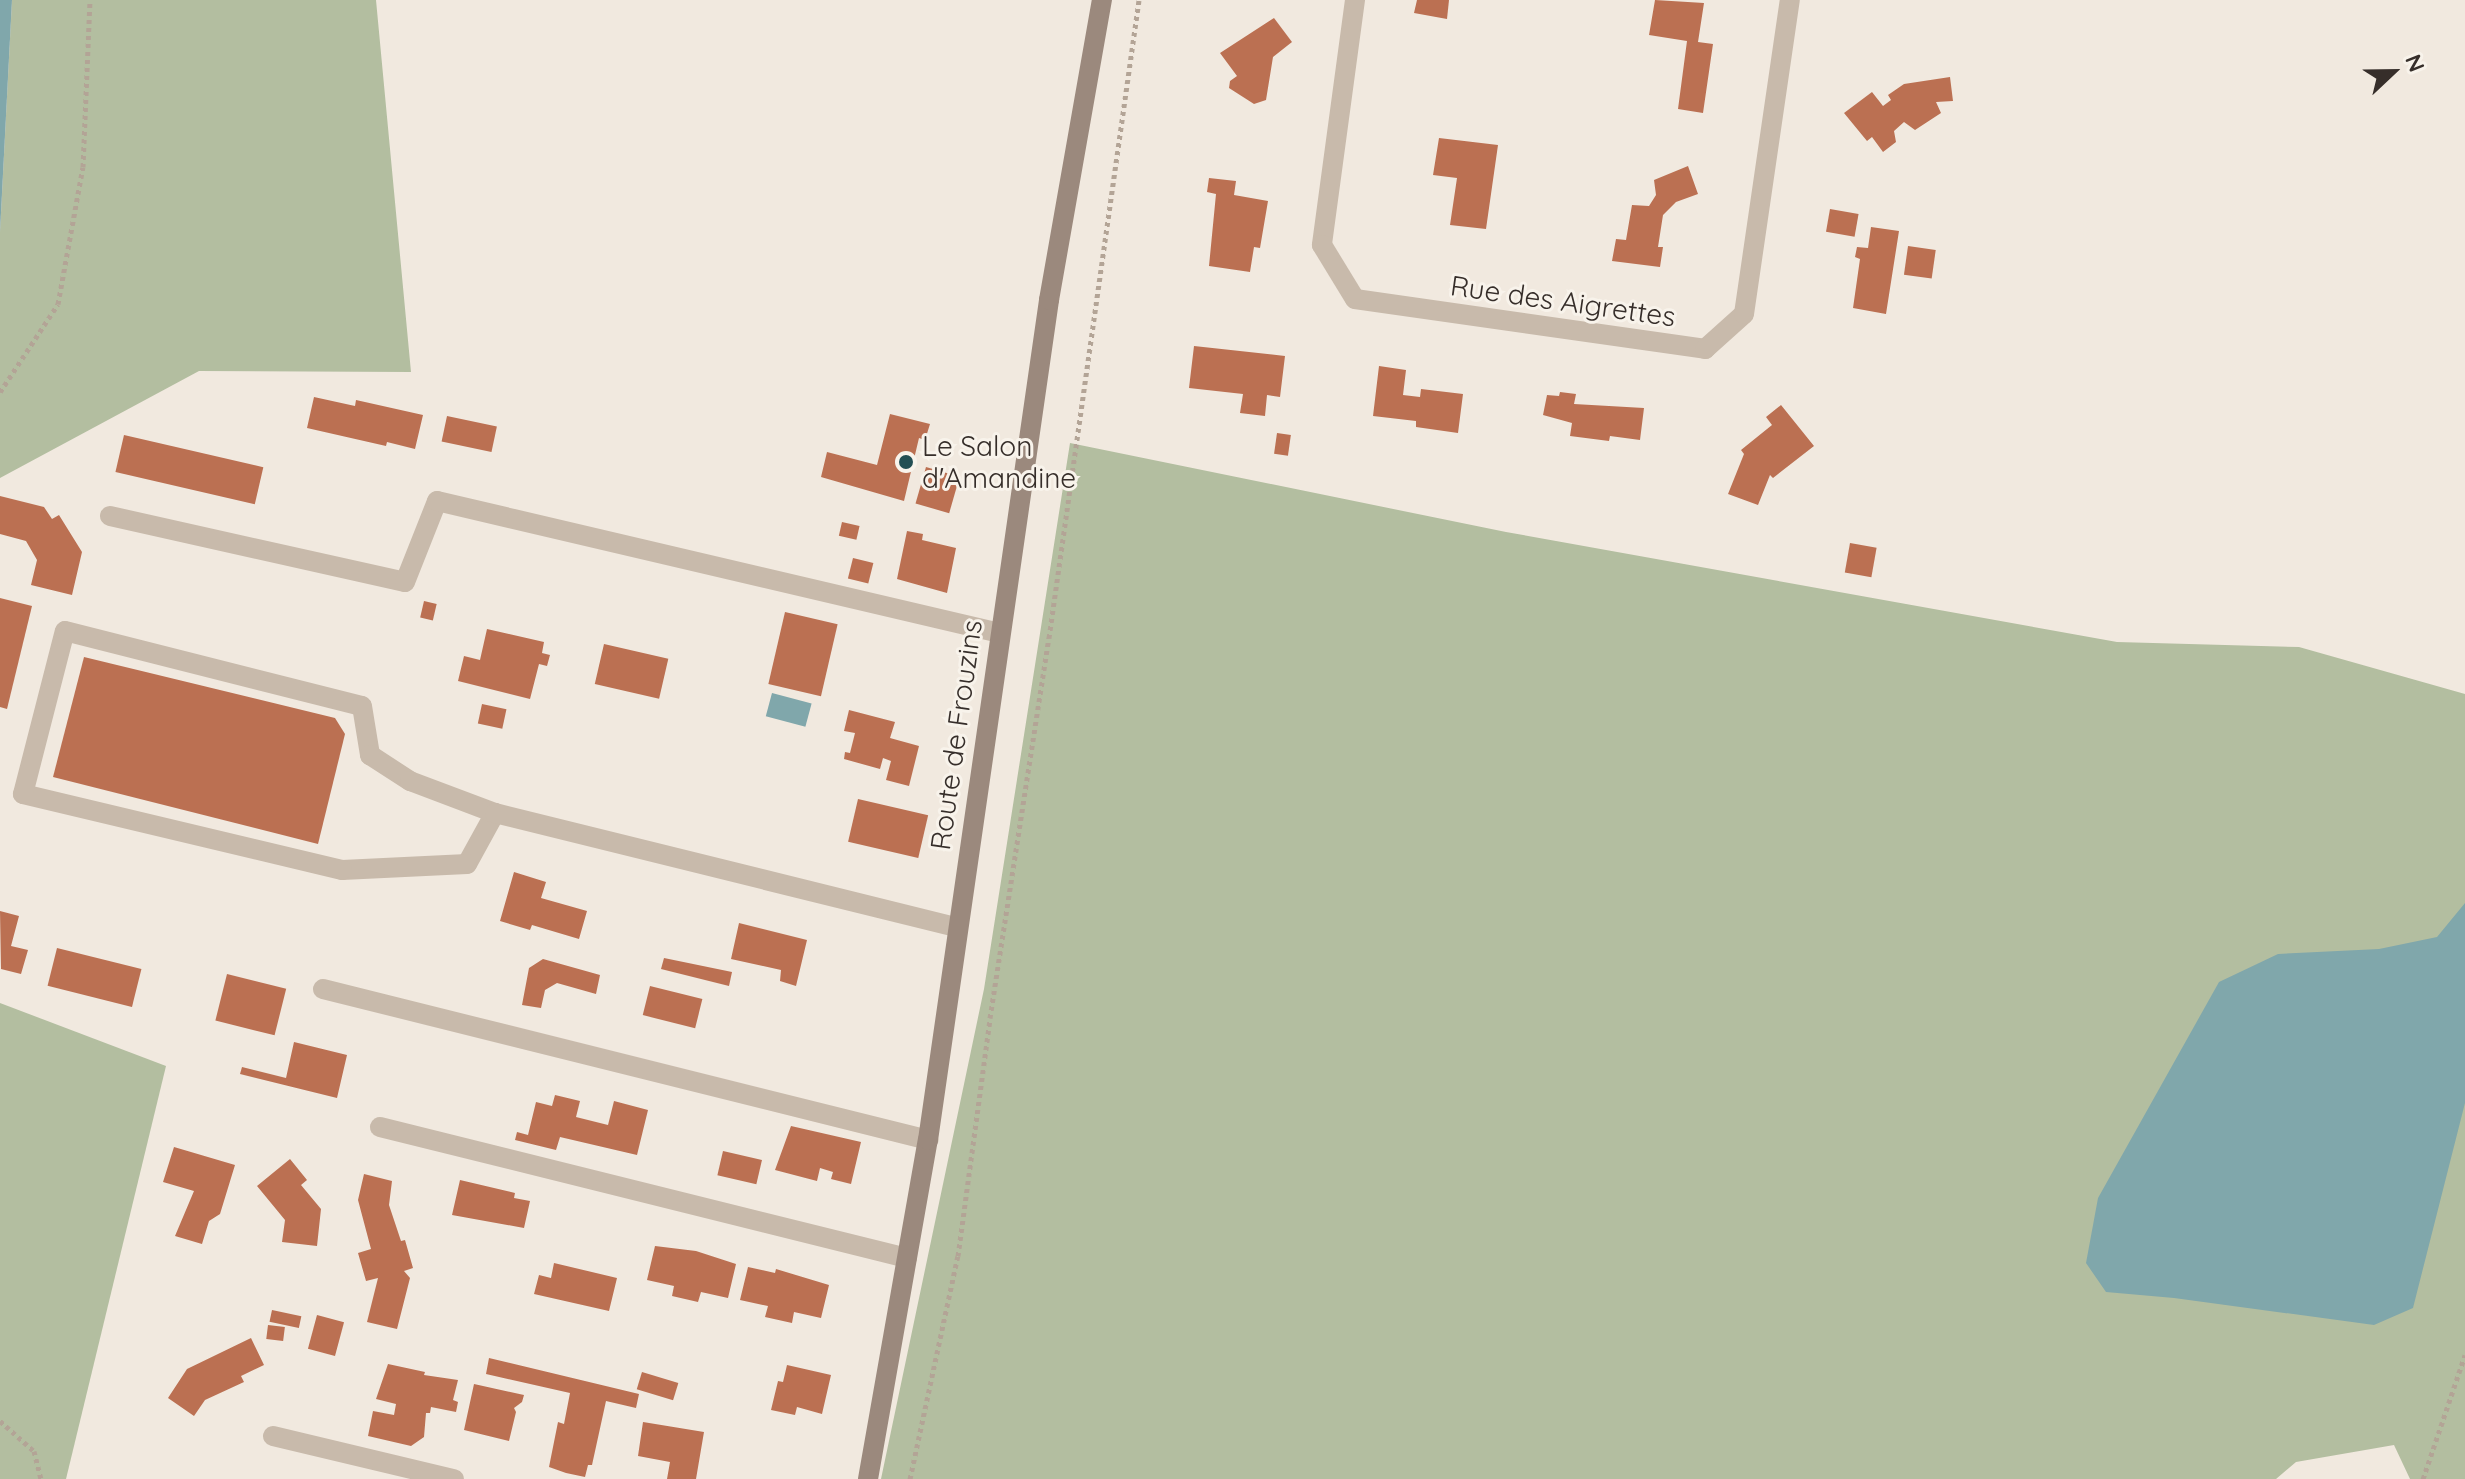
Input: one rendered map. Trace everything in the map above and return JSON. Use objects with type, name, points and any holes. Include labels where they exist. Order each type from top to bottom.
[{"type":"main road","name":"Route de Frouzins","points":[[868,1479],[928,1140],[1049,300],[1102,0]]},
{"type":"street","name":"Rue des Aigrettes","points":[[1355,0],[1322,245],[1355,299],[1705,349],[1744,314],[1790,0]]},
{"type":"street","points":[[110,516],[405,582],[437,501],[1000,633]]},
{"type":"street","points":[[495,813],[467,864],[342,870],[23,794],[65,631],[362,706],[370,755],[410,781],[495,813],[957,927]]},
{"type":"street","points":[[323,989],[928,1140]]},
{"type":"street","points":[[380,1127],[907,1258]]},
{"type":"street","points":[[273,1436],[454,1479]]},
{"type":"path","points":[[0,392],[58,304],[83,167],[90,0]]},
{"type":"path","points":[[910,1479],[958,1256],[1139,0]]},
{"type":"path","points":[[2423,1479],[2465,1355]]},
{"type":"path","points":[[0,1421],[34,1451],[41,1479]]},
{"type":"green space","points":[[12,0],[376,0],[411,372],[199,371],[0,478],[0,232]]},
{"type":"green space","points":[[1070,443],[1506,532],[2117,642],[2299,647],[2465,694],[2465,1479],[2410,1479],[2394,1445],[2296,1462],[2276,1479],[881,1479],[984,989]]},
{"type":"green space","points":[[0,1003],[166,1066],[66,1479],[0,1479]]},
{"type":"water","points":[[0,0],[12,0],[0,232]]},
{"type":"water","points":[[772,693],[812,704],[805,727],[766,716]]},
{"type":"water","points":[[2465,903],[2465,1103],[2413,1308],[2374,1325],[2106,1292],[2086,1263],[2098,1198],[2219,982],[2278,954],[2379,949],[2437,937]]},
{"type":"building","points":[[1417,0],[1449,0],[1447,19],[1414,13]]},
{"type":"building","points":[[1655,0],[1704,3],[1698,42],[1713,44],[1703,113],[1678,109],[1687,41],[1649,35]]},
{"type":"building","points":[[1274,18],[1292,42],[1273,57],[1266,100],[1254,104],[1229,88],[1230,81],[1237,76],[1220,53]]},
{"type":"building","points":[[1950,77],[1953,101],[1936,102],[1941,113],[1915,130],[1904,122],[1894,131],[1896,142],[1883,152],[1872,137],[1867,141],[1844,113],[1872,92],[1883,106],[1891,100],[1888,95],[1904,84]]},
{"type":"building","points":[[1439,138],[1498,145],[1486,229],[1450,225],[1457,178],[1433,175]]},
{"type":"building","points":[[1688,166],[1698,194],[1676,202],[1663,215],[1658,247],[1663,247],[1660,267],[1612,261],[1616,239],[1626,240],[1632,205],[1649,206],[1656,195],[1654,180]]},
{"type":"building","points":[[1209,178],[1236,181],[1234,195],[1268,201],[1260,248],[1254,247],[1250,272],[1209,266],[1216,194],[1207,192]]},
{"type":"building","points":[[1830,209],[1859,214],[1855,237],[1826,232]]},
{"type":"building","points":[[1871,227],[1899,231],[1886,314],[1853,308],[1860,259],[1855,257],[1857,247],[1868,248]]},
{"type":"building","points":[[1908,246],[1936,250],[1932,279],[1904,275]]},
{"type":"building","points":[[1194,346],[1285,356],[1280,397],[1267,395],[1265,416],[1240,413],[1243,394],[1189,388]]},
{"type":"building","points":[[1379,366],[1406,370],[1403,395],[1420,397],[1421,389],[1463,394],[1458,433],[1416,427],[1416,421],[1373,416]]},
{"type":"building","points":[[1560,392],[1576,394],[1574,404],[1644,408],[1640,440],[1610,436],[1609,441],[1570,436],[1572,423],[1543,415],[1547,395],[1559,396]]},
{"type":"building","points":[[314,397],[355,406],[356,400],[423,415],[415,449],[387,442],[386,446],[307,428]]},
{"type":"building","points":[[1781,405],[1814,446],[1773,478],[1770,475],[1758,505],[1728,494],[1744,454],[1741,450],[1772,425],[1766,417]]},
{"type":"building","points":[[890,414],[930,424],[925,440],[919,438],[904,501],[821,477],[827,452],[877,465]]},
{"type":"building","points":[[447,416],[497,427],[491,452],[442,441]]},
{"type":"building","points":[[1277,433],[1291,435],[1288,456],[1274,454]]},
{"type":"building","points":[[124,435],[263,467],[255,504],[115,472]]},
{"type":"building","points":[[926,467],[960,477],[949,513],[916,504]]},
{"type":"building","points":[[0,496],[44,507],[52,519],[59,515],[82,552],[72,595],[31,585],[37,560],[26,541],[0,534]]},
{"type":"building","points":[[842,522],[860,526],[856,540],[839,536]]},
{"type":"building","points":[[907,531],[923,534],[922,540],[956,548],[947,593],[897,579]]},
{"type":"building","points":[[1850,543],[1877,548],[1871,577],[1845,573]]},
{"type":"building","points":[[853,558],[873,563],[868,583],[848,578]]},
{"type":"building","points":[[0,598],[32,606],[7,709],[0,707]]},
{"type":"building","points":[[424,601],[437,604],[433,620],[420,618]]},
{"type":"building","points":[[785,612],[838,624],[821,696],[768,684]]},
{"type":"building","points":[[487,629],[544,642],[542,653],[550,655],[547,666],[539,664],[530,699],[458,681],[464,656],[480,660]]},
{"type":"building","points":[[604,644],[668,659],[659,699],[595,684]]},
{"type":"building","points":[[84,657],[335,718],[345,734],[318,844],[53,777]]},
{"type":"building","points":[[482,704],[506,709],[502,729],[478,724]]},
{"type":"building","points":[[849,710],[895,722],[890,738],[919,746],[909,786],[886,780],[891,761],[883,758],[880,769],[844,759],[845,752],[850,753],[855,733],[844,731]]},
{"type":"building","points":[[858,799],[928,815],[918,858],[848,842]]},
{"type":"building","points":[[514,872],[546,882],[541,898],[587,911],[579,939],[532,925],[530,930],[500,921]]},
{"type":"building","points":[[0,911],[19,916],[11,946],[28,950],[21,974],[1,969]]},
{"type":"building","points":[[739,923],[807,940],[796,986],[780,981],[781,970],[731,959]]},
{"type":"building","points":[[57,948],[141,969],[132,1007],[48,986]]},
{"type":"building","points":[[664,958],[732,972],[729,986],[661,969]]},
{"type":"building","points":[[543,959],[600,975],[596,994],[557,983],[545,990],[541,1008],[522,1005],[529,968]]},
{"type":"building","points":[[227,974],[286,989],[275,1035],[215,1021]]},
{"type":"building","points":[[650,986],[702,999],[695,1028],[643,1015]]},
{"type":"building","points":[[294,1042],[347,1055],[337,1098],[240,1074],[242,1067],[286,1078]]},
{"type":"building","points":[[555,1095],[580,1101],[576,1117],[608,1125],[614,1101],[648,1110],[637,1155],[560,1137],[556,1150],[515,1140],[517,1132],[528,1135],[536,1102],[552,1106]]},
{"type":"building","points":[[791,1126],[861,1142],[851,1184],[831,1179],[833,1172],[820,1168],[817,1181],[775,1170]]},
{"type":"building","points":[[174,1147],[235,1165],[220,1214],[209,1221],[202,1244],[175,1236],[194,1191],[163,1182]]},
{"type":"building","points":[[723,1151],[762,1160],[756,1184],[717,1175]]},
{"type":"building","points":[[290,1159],[307,1180],[301,1185],[321,1209],[317,1246],[282,1242],[285,1220],[257,1186]]},
{"type":"building","points":[[364,1174],[392,1181],[389,1205],[401,1241],[405,1240],[413,1268],[404,1271],[410,1278],[397,1329],[367,1322],[378,1278],[366,1281],[358,1253],[371,1249],[358,1200]]},
{"type":"building","points":[[460,1180],[515,1193],[514,1198],[530,1201],[524,1228],[452,1215]]},
{"type":"building","points":[[655,1246],[696,1251],[736,1264],[728,1298],[701,1292],[698,1302],[672,1296],[674,1286],[647,1280]]},
{"type":"building","points":[[554,1263],[617,1278],[609,1311],[534,1294],[539,1275],[551,1278]]},
{"type":"building","points":[[748,1267],[775,1273],[776,1269],[829,1285],[821,1318],[794,1312],[792,1323],[765,1317],[768,1306],[740,1300]]},
{"type":"building","points":[[272,1310],[301,1316],[299,1328],[270,1322]]},
{"type":"building","points":[[317,1315],[344,1322],[335,1356],[308,1349]]},
{"type":"building","points":[[268,1325],[285,1327],[283,1341],[266,1339]]},
{"type":"building","points":[[251,1338],[264,1365],[241,1376],[244,1382],[205,1400],[194,1416],[168,1398],[187,1369]]},
{"type":"building","points":[[489,1358],[639,1394],[636,1408],[606,1401],[592,1465],[588,1465],[585,1477],[566,1473],[549,1467],[558,1422],[564,1424],[570,1393],[486,1374]]},
{"type":"building","points":[[388,1364],[425,1372],[424,1375],[458,1380],[453,1400],[458,1402],[456,1412],[431,1407],[430,1413],[426,1413],[424,1437],[411,1446],[368,1436],[373,1411],[394,1415],[396,1404],[376,1399]]},
{"type":"building","points":[[787,1365],[831,1375],[822,1414],[797,1407],[795,1415],[771,1410],[778,1381],[783,1382]]},
{"type":"building","points":[[642,1372],[678,1383],[673,1400],[637,1389]]},
{"type":"building","points":[[474,1384],[524,1395],[522,1402],[514,1408],[516,1412],[509,1441],[464,1430]]},
{"type":"building","points":[[643,1422],[704,1432],[696,1479],[667,1479],[670,1462],[638,1456]]},
{"type":"place","name":"Le Salon d'Amandine","points":[[906,462]]}]
